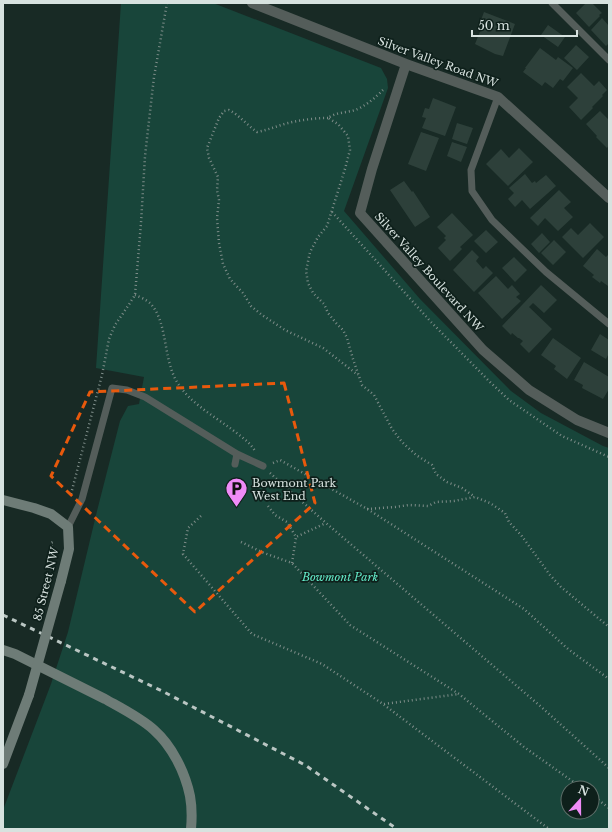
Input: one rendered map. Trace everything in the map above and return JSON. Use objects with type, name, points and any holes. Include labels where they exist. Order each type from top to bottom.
[{"type":"street","name":"Silver Valley Road NW","points":[[252,3],[406,64],[498,97],[609,198]]},
{"type":"street","name":"Silver Valley Boulevard NW","points":[[406,64],[372,169],[360,213],[478,344],[528,390],[577,420],[609,434]]},
{"type":"street","points":[[3,500],[51,514],[68,527]]},
{"type":"street","name":"85 Street NW","points":[[3,764],[7,744],[29,695],[60,582],[69,549],[68,527]]},
{"type":"street","points":[[3,650],[130,712],[154,729],[168,744],[185,778],[190,796],[192,815],[191,829]]},
{"type":"lane","points":[[552,3],[609,60]]},
{"type":"lane","points":[[498,97],[471,170],[472,190],[492,220],[546,272],[609,324]]},
{"type":"lane","name":"85 Street NW","points":[[68,527],[82,499],[112,388],[127,390],[145,397],[237,454]]},
{"type":"lane","points":[[235,464],[237,454],[263,466]]},
{"type":"path","points":[[71,494],[102,375],[109,339],[115,325],[135,296],[145,156],[154,77],[167,3]]},
{"type":"path","points":[[359,376],[323,348],[285,330],[262,315],[251,306],[243,293],[230,279],[223,264],[219,243],[217,218],[219,200],[217,190],[218,177],[209,158],[207,148],[219,118],[224,111],[229,110],[233,112],[257,132],[289,123],[314,118],[328,118],[356,110],[384,90]]},
{"type":"path","points":[[328,118],[338,124],[348,136],[350,150],[327,226],[318,237],[310,252],[306,271],[308,283],[313,293],[324,304],[328,313],[343,330],[347,338],[362,385],[374,395],[392,429],[402,442],[416,455],[432,466],[436,474],[446,482],[462,488],[474,497],[490,503],[505,513],[509,522],[521,535],[550,575],[561,587],[609,627]]},
{"type":"path","points":[[135,296],[150,303],[160,318],[168,359],[172,371],[177,383],[189,397],[244,438],[253,448],[263,466],[326,523],[539,705],[609,768]]},
{"type":"path","points":[[263,466],[280,460],[367,509],[524,609],[568,649],[609,679]]},
{"type":"path","points":[[367,509],[409,505],[428,506],[436,502],[454,501],[474,497]]},
{"type":"path","points":[[268,506],[275,515],[287,522],[296,537],[292,563]]},
{"type":"path","points":[[202,516],[188,528],[183,554],[252,634],[322,664],[383,704],[549,829]]},
{"type":"path","points":[[296,537],[326,523]]},
{"type":"path","points":[[52,567],[53,551],[51,543],[53,542]]},
{"type":"path","points":[[241,542],[264,553],[292,563],[350,625],[459,694],[524,747],[571,780]]},
{"type":"path","points":[[383,704],[459,694]]},
{"type":"path","points":[[600,801],[609,808]]},
{"type":"highlighted area","points":[[284,383],[315,503],[195,612],[51,476],[90,392]]},
{"type":"green space","name":"Bowmont Park","points":[[121,3],[213,3],[381,68],[387,79],[388,88],[344,211],[420,299],[511,391],[541,413],[609,448],[609,829],[3,829],[3,810],[51,684],[68,632],[120,421],[128,406],[139,404],[144,377],[96,368]]},
{"type":"building","points":[[586,3],[592,3],[602,13],[589,27],[576,13]]},
{"type":"building","points":[[484,12],[515,24],[503,56],[495,54],[475,44],[481,29],[478,28]]},
{"type":"building","points":[[602,18],[609,26],[609,43],[606,46],[591,30]]},
{"type":"building","points":[[548,25],[565,37],[558,47],[541,35]]},
{"type":"building","points":[[576,45],[589,57],[577,70],[564,58]]},
{"type":"building","points":[[540,48],[556,60],[558,57],[573,68],[563,81],[560,79],[553,88],[545,82],[542,86],[523,72]]},
{"type":"building","points":[[581,73],[594,86],[599,81],[607,90],[592,107],[593,108],[581,120],[569,107],[578,98],[567,87]]},
{"type":"building","points":[[433,98],[456,107],[445,136],[422,128],[426,118],[422,117],[425,108],[429,109]]},
{"type":"building","points":[[600,111],[609,120],[609,145],[607,148],[586,124]]},
{"type":"building","points":[[457,123],[473,128],[467,144],[452,139]]},
{"type":"building","points":[[421,132],[439,138],[426,171],[408,164]]},
{"type":"building","points":[[452,142],[467,147],[461,162],[447,156]]},
{"type":"building","points":[[519,148],[533,162],[508,186],[486,164],[501,149],[509,158]]},
{"type":"building","points":[[525,174],[532,183],[535,181],[536,183],[546,175],[556,186],[530,209],[522,200],[515,207],[508,199],[514,193],[509,188]]},
{"type":"building","points":[[404,181],[412,192],[413,191],[430,217],[415,227],[390,190]]},
{"type":"building","points":[[559,190],[571,202],[564,208],[573,217],[558,231],[545,218],[538,226],[530,218]]},
{"type":"building","points":[[452,213],[473,235],[460,247],[462,249],[450,261],[438,248],[446,240],[444,238],[446,236],[437,227]]},
{"type":"building","points":[[590,223],[604,237],[583,258],[562,237],[571,228],[578,235]]},
{"type":"building","points":[[486,230],[498,242],[486,253],[474,241]]},
{"type":"building","points":[[542,233],[550,242],[539,253],[531,244]]},
{"type":"building","points":[[554,240],[566,252],[553,265],[541,253]]},
{"type":"building","points":[[597,249],[606,257],[609,255],[608,286],[601,281],[600,283],[592,277],[594,275],[583,266]]},
{"type":"building","points":[[472,250],[479,257],[476,261],[483,269],[486,266],[493,273],[474,292],[453,270]]},
{"type":"building","points":[[514,257],[527,270],[515,282],[502,268]]},
{"type":"building","points":[[496,276],[508,289],[512,285],[520,294],[516,297],[521,301],[502,319],[478,293]]},
{"type":"building","points":[[541,285],[557,300],[544,313],[533,303],[529,307],[552,329],[529,353],[520,344],[523,341],[512,333],[511,335],[502,326]]},
{"type":"building","points":[[600,334],[609,340],[609,353],[606,359],[591,350]]},
{"type":"building","points":[[553,338],[581,358],[567,379],[554,369],[556,366],[541,355]]},
{"type":"building","points":[[584,362],[609,377],[609,389],[603,399],[582,388],[583,385],[574,380]]},
{"type":"railway","points":[[3,615],[162,691],[305,765],[397,829]]},
{"type":"place","name":"Bowmont Park West End","points":[[236,508]]}]
